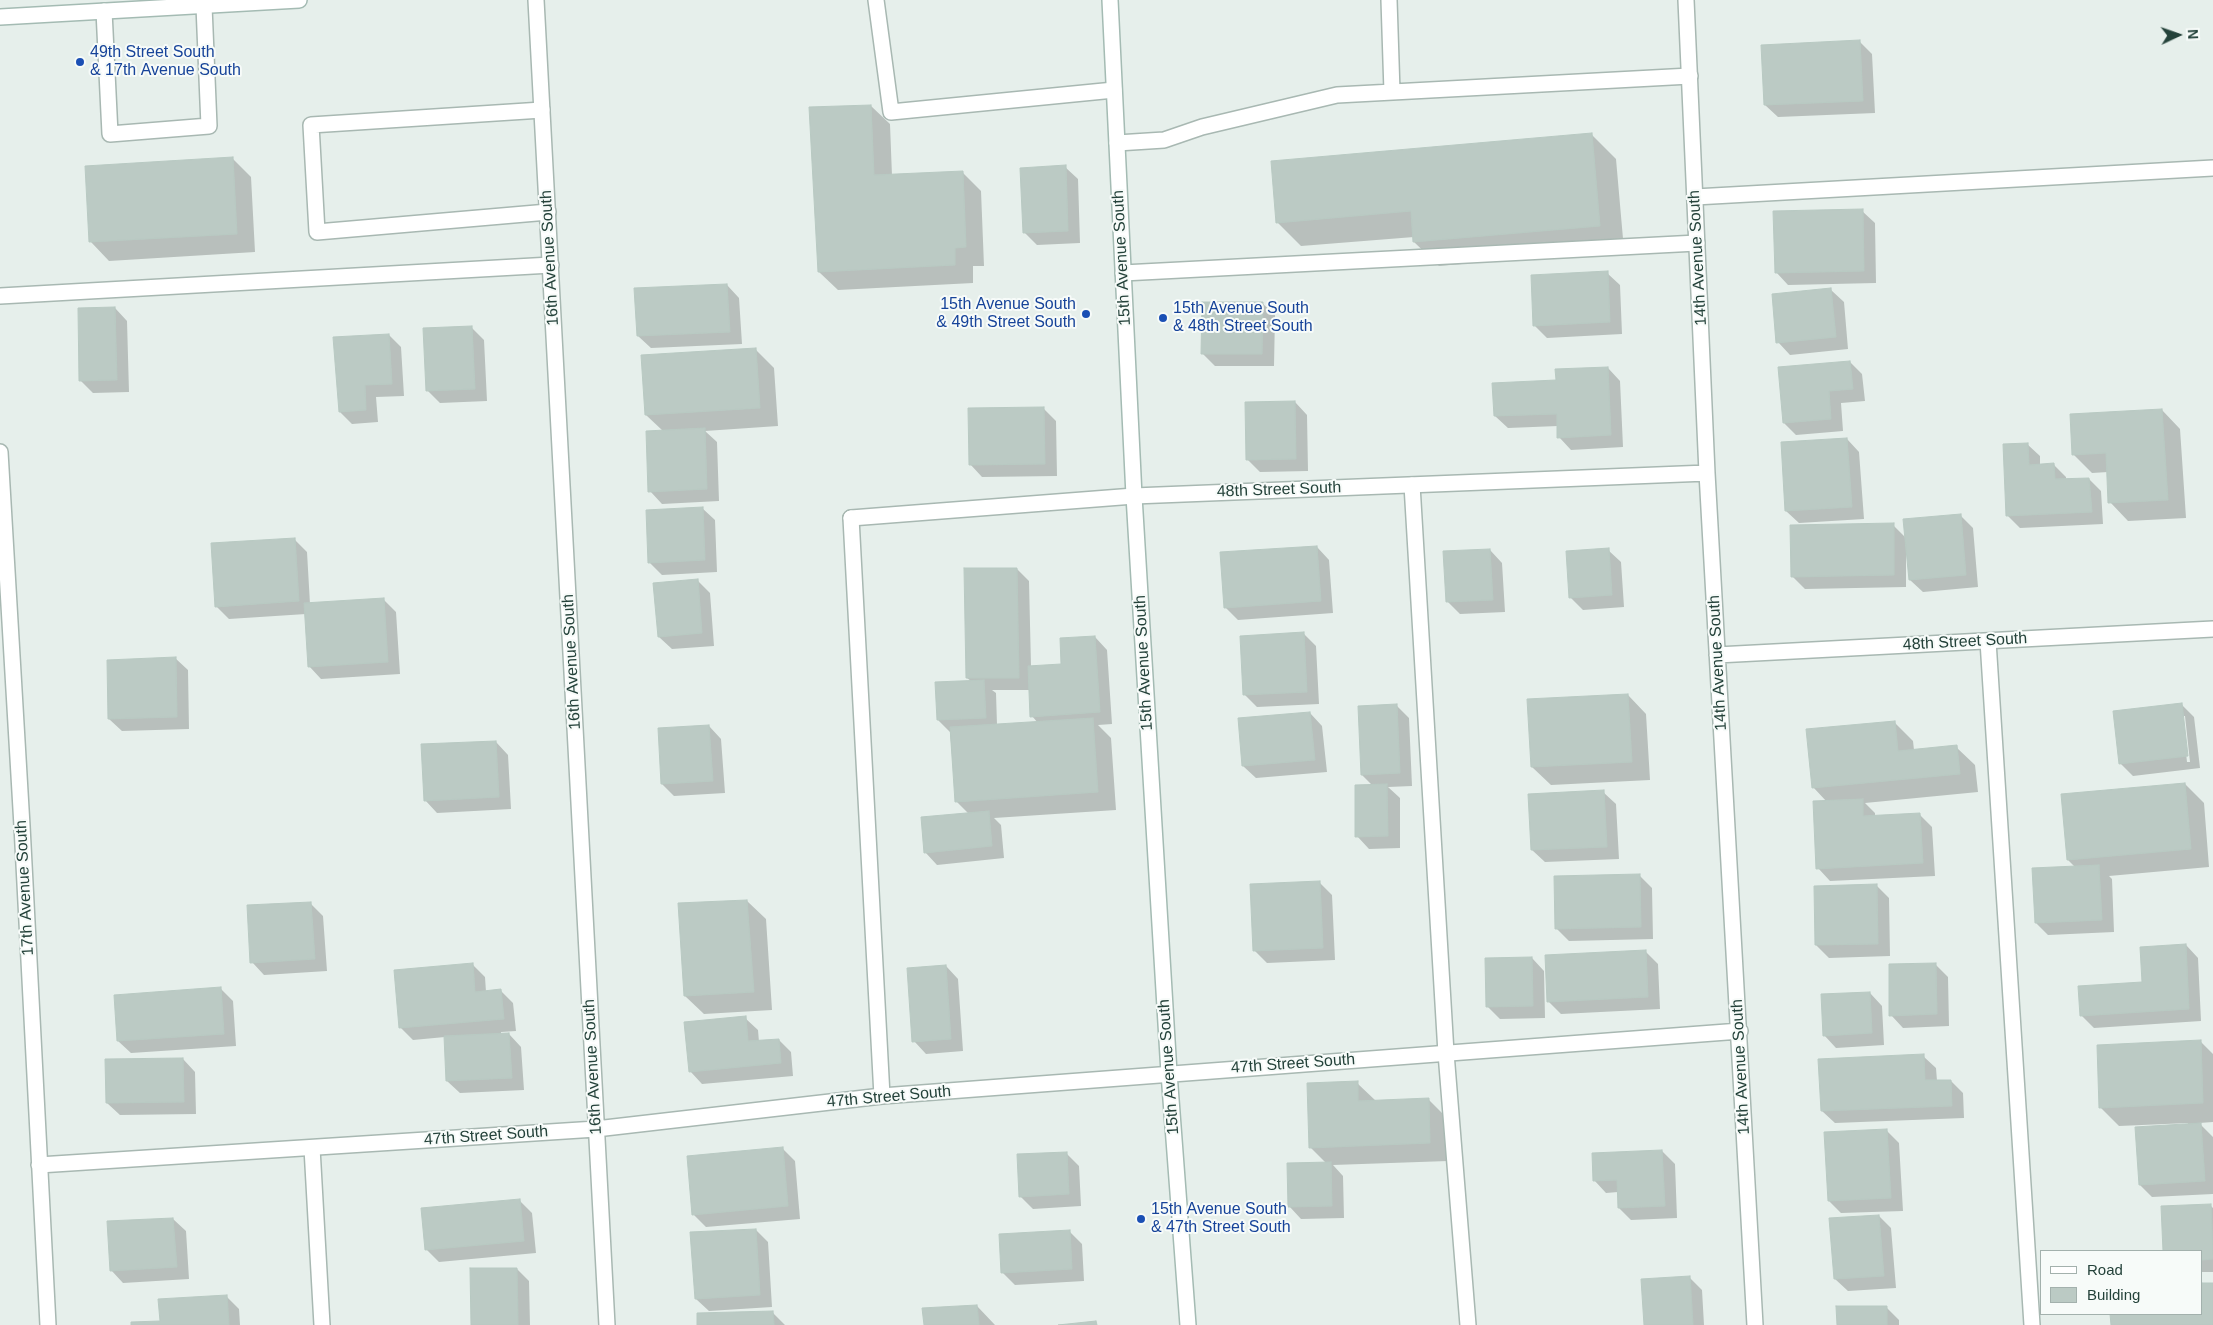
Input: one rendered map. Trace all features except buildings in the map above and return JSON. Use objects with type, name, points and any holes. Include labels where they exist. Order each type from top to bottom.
[{"type":"street","points":[[0,17],[104,11],[188,3],[204,6],[299,0]]},
{"type":"street","name":"16th Avenue South","points":[[536,0],[607,1325]]},
{"type":"street","points":[[876,0],[891,112],[1114,90]]},
{"type":"street","name":"15th Avenue South","points":[[1110,0],[1134,496],[1169,1074],[1188,1325]]},
{"type":"street","points":[[1389,0],[1392,92]]},
{"type":"street","name":"14th Avenue South","points":[[1686,0],[1707,473],[1740,1031],[1755,1325]]},
{"type":"street","points":[[104,11],[110,134],[209,126],[204,6]]},
{"type":"street","points":[[1117,143],[1164,140],[1202,127],[1337,95],[1690,76]]},
{"type":"street","points":[[542,110],[311,125],[317,232],[548,212]]},
{"type":"street","points":[[1695,197],[2213,168]]},
{"type":"street","points":[[1123,273],[1697,243]]},
{"type":"street","points":[[0,296],[550,265]]},
{"type":"street","name":"17th Avenue South","points":[[0,452],[48,1325]]},
{"type":"street","name":"48th Street South","points":[[882,1096],[851,518],[1134,496],[1707,473]]},
{"type":"street","points":[[1412,485],[1446,1053],[1468,1325]]},
{"type":"street","name":"48th Street South","points":[[1717,655],[2213,629]]},
{"type":"street","points":[[1988,641],[2032,1325]]},
{"type":"street","name":"47th Street South","points":[[39,1165],[596,1129],[882,1096],[1740,1031]]},
{"type":"street","points":[[312,1148],[322,1325]]},
{"type":"place","name":"49th Street South & 17th Avenue South","points":[[80,62]]},
{"type":"place","name":"15th Avenue South & 49th Street South","points":[[1086,314]]},
{"type":"place","name":"15th Avenue South & 48th Street South","points":[[1163,318]]},
{"type":"place","name":"15th Avenue South & 47th Street South","points":[[1141,1219]]}]
